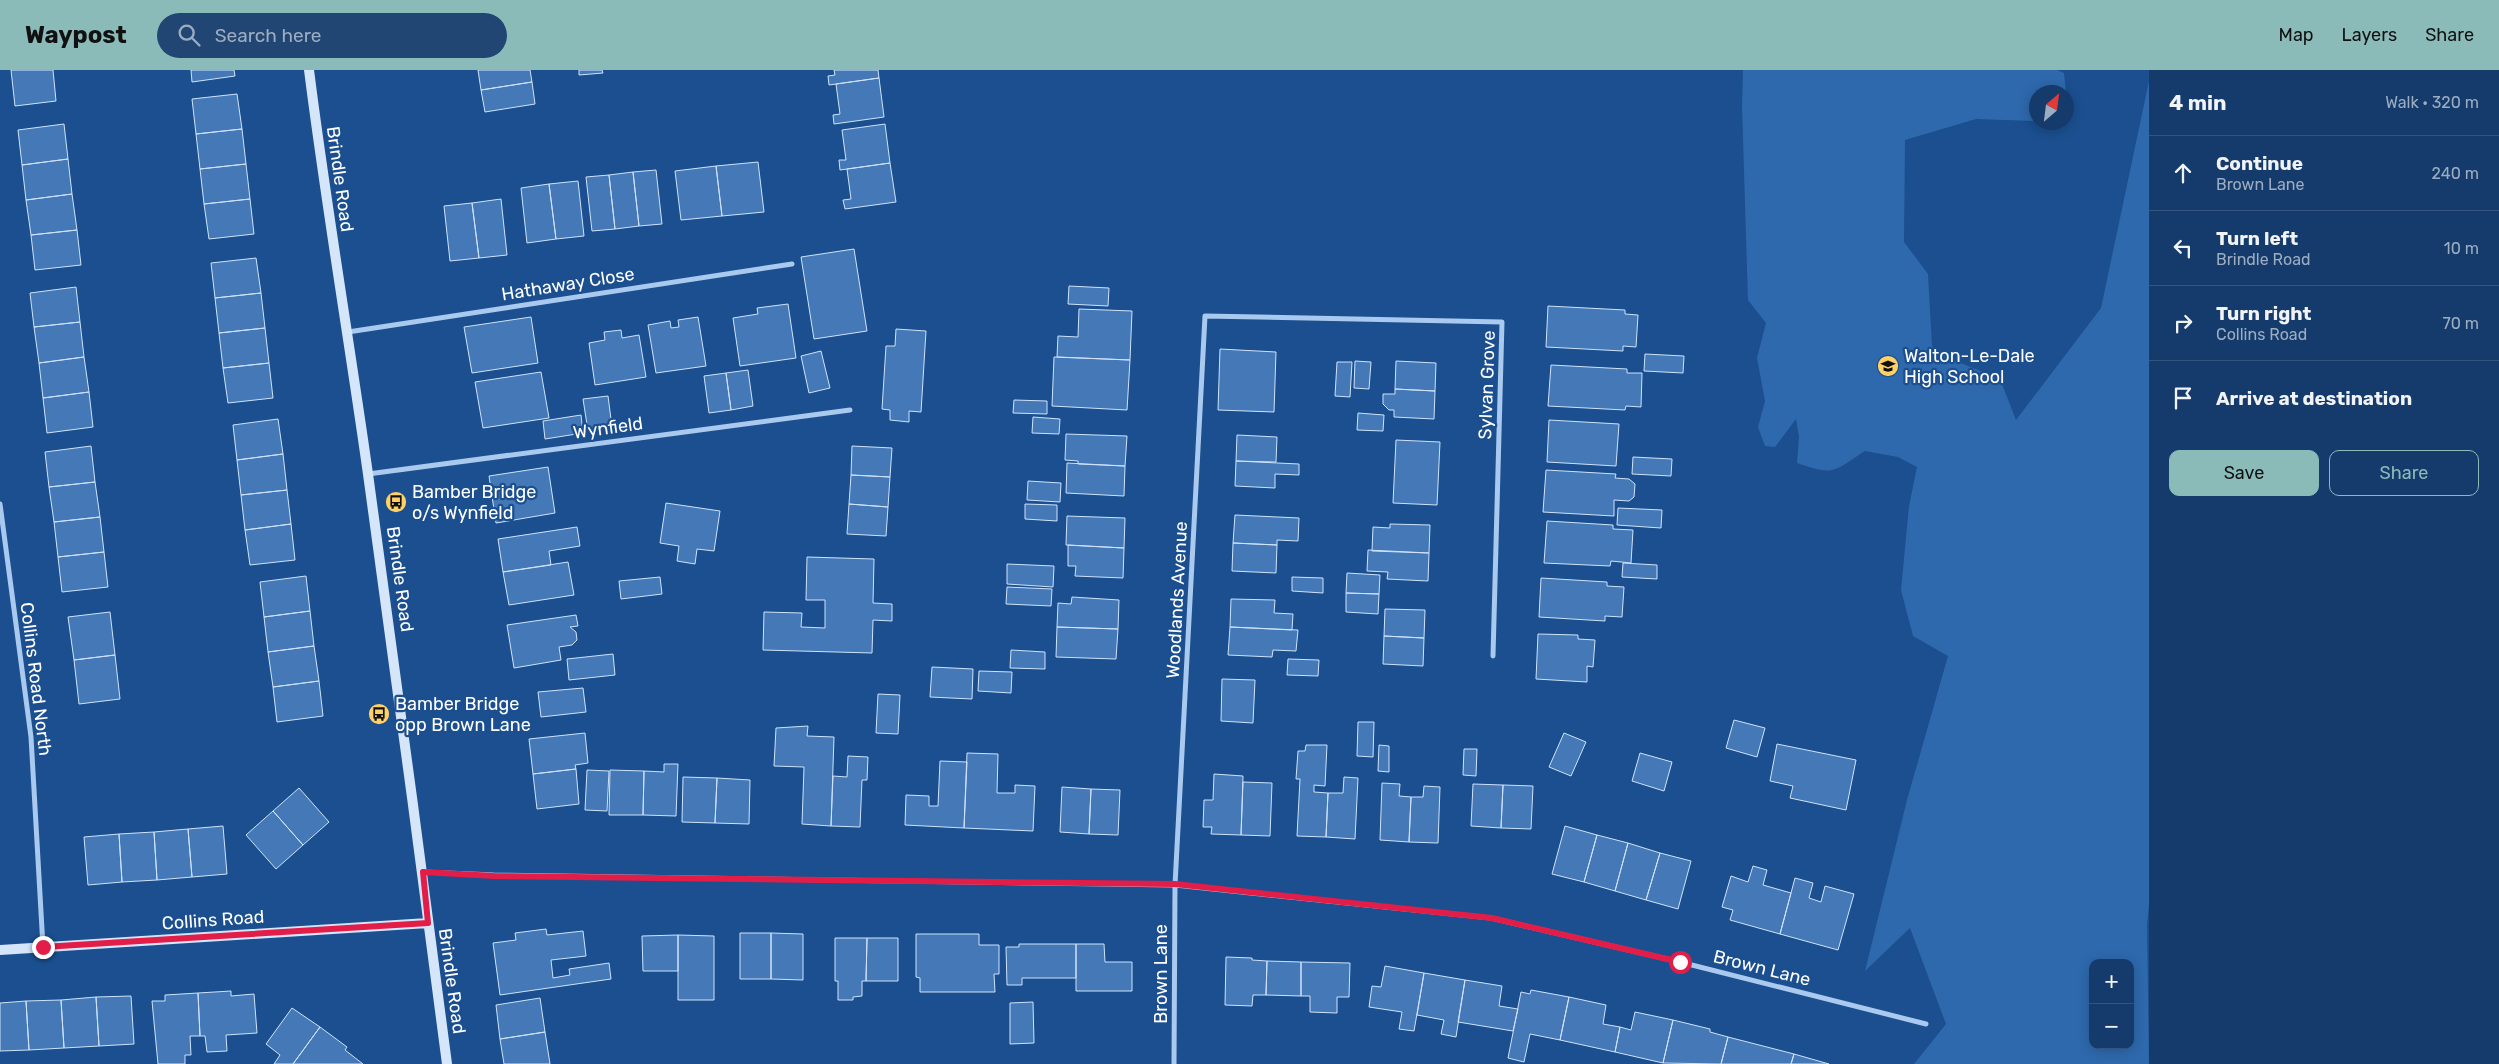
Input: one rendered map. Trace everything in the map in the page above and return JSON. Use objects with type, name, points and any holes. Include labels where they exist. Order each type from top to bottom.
[{"type":"street","name":"Brindle Road","points":[[309,70],[325,198],[348,332],[368,474],[423,872],[447,1064]]},
{"type":"street","name":"Hathaway Close","points":[[348,332],[792,264]]},
{"type":"street","name":"Sylvan Grove","points":[[1205,316],[1502,322],[1493,656]]},
{"type":"street","name":"Woodlands Avenue","points":[[1175,884],[1205,316]]},
{"type":"street","name":"Wynfield","points":[[368,474],[850,410]]},
{"type":"street","name":"Collins Road North","points":[[0,504],[3,558],[31,737],[43,947]]},
{"type":"street","name":"Brown Lane","points":[[423,872],[494,876],[1175,884],[1492,918],[1699,966],[1926,1024]]},
{"type":"street","name":"Brown Lane","points":[[1174,1064],[1175,884]]},
{"type":"street","name":"Collins Road","points":[[0,950],[428,923]]},
{"type":"shaded area","points":[[1743,70],[2057,70],[2064,73],[2065,85],[2029,85],[2029,121],[1976,119],[1905,140],[1904,242],[1928,274],[1932,346],[1956,361],[2000,379],[2016,420],[2101,308],[2149,81],[2149,904],[2147,925],[2149,1064],[1914,1064],[1946,1024],[1910,928],[1865,971],[1907,800],[1948,656],[1913,636],[1901,590],[1909,506],[1917,467],[1898,457],[1865,451],[1833,470],[1819,470],[1797,463],[1799,437],[1796,419],[1775,447],[1765,446],[1758,427],[1765,401],[1757,358],[1766,323],[1748,300],[1742,106]]},
{"type":"building","points":[[11,70],[53,70],[56,101],[15,106]]},
{"type":"building","points":[[191,70],[234,70],[235,76],[192,82]]},
{"type":"building","points":[[478,70],[530,70],[532,82],[481,90]]},
{"type":"building","points":[[579,70],[602,70],[603,73],[579,75]]},
{"type":"building","points":[[834,70],[878,70],[879,78],[829,85],[828,76],[835,75]]},
{"type":"building","points":[[879,78],[884,117],[834,124],[833,115],[840,114],[836,84]]},
{"type":"building","points":[[532,82],[535,104],[485,112],[481,90]]},
{"type":"building","points":[[237,94],[242,129],[196,134],[192,99]]},
{"type":"building","points":[[64,124],[68,159],[22,165],[18,130]]},
{"type":"building","points":[[885,124],[890,163],[840,170],[839,160],[846,160],[842,130]]},
{"type":"building","points":[[242,129],[246,164],[200,169],[196,134]]},
{"type":"building","points":[[68,159],[72,194],[26,200],[22,165]]},
{"type":"building","points":[[758,162],[764,212],[722,216],[716,166]]},
{"type":"building","points":[[890,163],[896,202],[845,209],[843,200],[851,199],[847,169]]},
{"type":"building","points":[[246,164],[250,199],[204,204],[200,169]]},
{"type":"building","points":[[716,166],[722,216],[681,220],[675,171]]},
{"type":"building","points":[[656,170],[662,224],[639,226],[633,172]]},
{"type":"building","points":[[633,172],[639,226],[615,229],[609,175]]},
{"type":"building","points":[[609,175],[615,229],[592,231],[586,177]]},
{"type":"building","points":[[578,181],[584,236],[556,239],[549,184]]},
{"type":"building","points":[[549,184],[556,239],[527,243],[521,188]]},
{"type":"building","points":[[72,194],[77,230],[31,235],[26,200]]},
{"type":"building","points":[[250,199],[254,234],[209,239],[204,204]]},
{"type":"building","points":[[501,199],[507,255],[479,258],[472,203]]},
{"type":"building","points":[[472,203],[479,258],[450,261],[444,206]]},
{"type":"building","points":[[77,230],[81,265],[35,270],[31,235]]},
{"type":"building","points":[[854,249],[867,331],[814,339],[801,257]]},
{"type":"building","points":[[256,258],[261,293],[215,298],[211,263]]},
{"type":"building","points":[[1069,286],[1109,288],[1108,306],[1068,304]]},
{"type":"building","points":[[76,287],[80,322],[34,327],[30,293]]},
{"type":"building","points":[[261,293],[265,328],[219,333],[215,298]]},
{"type":"building","points":[[788,304],[796,358],[740,366],[733,318],[758,314],[757,308]]},
{"type":"building","points":[[1548,306],[1625,310],[1625,314],[1638,315],[1636,347],[1623,346],[1623,351],[1546,347]]},
{"type":"building","points":[[1079,309],[1132,311],[1130,360],[1057,357],[1058,336],[1078,337]]},
{"type":"building","points":[[531,317],[538,363],[472,373],[464,327]]},
{"type":"building","points":[[698,317],[706,366],[656,373],[648,325],[670,321],[671,328],[679,327],[678,320]]},
{"type":"building","points":[[80,322],[84,357],[39,363],[34,327]]},
{"type":"building","points":[[265,328],[269,363],[223,368],[219,333]]},
{"type":"building","points":[[896,329],[926,331],[921,412],[909,411],[909,422],[890,420],[890,410],[882,409],[886,346],[895,346]]},
{"type":"building","points":[[621,330],[622,338],[639,335],[646,377],[595,385],[589,343],[605,340],[604,332]]},
{"type":"building","points":[[1220,349],[1276,352],[1274,412],[1218,410]]},
{"type":"building","points":[[821,351],[830,388],[809,393],[801,356]]},
{"type":"building","points":[[1645,354],[1684,356],[1683,373],[1644,371]]},
{"type":"building","points":[[84,357],[89,392],[43,398],[39,363]]},
{"type":"building","points":[[1054,357],[1130,360],[1127,410],[1052,406]]},
{"type":"building","points":[[1355,361],[1371,362],[1369,389],[1354,388]]},
{"type":"building","points":[[1396,361],[1436,363],[1435,391],[1395,389]]},
{"type":"building","points":[[1337,362],[1352,362],[1350,397],[1335,396]]},
{"type":"building","points":[[269,363],[273,398],[228,403],[223,368]]},
{"type":"building","points":[[1551,365],[1627,369],[1627,373],[1642,373],[1641,407],[1626,406],[1625,410],[1548,406]]},
{"type":"building","points":[[748,370],[753,406],[731,410],[726,373]]},
{"type":"building","points":[[541,372],[549,418],[483,428],[475,382]]},
{"type":"building","points":[[726,373],[731,410],[709,413],[704,376]]},
{"type":"building","points":[[1395,389],[1435,391],[1434,419],[1394,417],[1394,410],[1389,410],[1383,404],[1383,394],[1395,394]]},
{"type":"building","points":[[89,392],[93,427],[47,433],[43,398]]},
{"type":"building","points":[[608,396],[612,427],[588,431],[583,399]]},
{"type":"building","points":[[1014,400],[1047,401],[1047,414],[1013,413]]},
{"type":"building","points":[[1358,413],[1384,415],[1383,431],[1357,430]]},
{"type":"building","points":[[581,415],[583,433],[545,439],[543,421]]},
{"type":"building","points":[[1033,417],[1060,419],[1059,434],[1032,433]]},
{"type":"building","points":[[278,419],[283,454],[237,460],[233,425]]},
{"type":"building","points":[[1549,420],[1619,424],[1616,466],[1547,462]]},
{"type":"building","points":[[1066,434],[1127,436],[1125,466],[1078,464],[1078,461],[1065,460]]},
{"type":"building","points":[[1237,435],[1277,437],[1276,462],[1236,461]]},
{"type":"building","points":[[1396,440],[1440,442],[1437,505],[1393,503]]},
{"type":"building","points":[[91,446],[95,482],[49,487],[45,452]]},
{"type":"building","points":[[852,446],[892,448],[890,477],[851,475]]},
{"type":"building","points":[[283,454],[287,490],[241,495],[237,460]]},
{"type":"building","points":[[1633,457],[1672,459],[1671,476],[1632,474]]},
{"type":"building","points":[[1236,461],[1299,464],[1299,475],[1275,474],[1275,488],[1235,486]]},
{"type":"building","points":[[1067,463],[1125,466],[1124,496],[1066,493]]},
{"type":"building","points":[[548,467],[555,513],[496,523],[489,476]]},
{"type":"building","points":[[1546,470],[1616,474],[1615,478],[1629,479],[1635,484],[1634,497],[1629,501],[1614,500],[1614,516],[1543,512]]},
{"type":"building","points":[[851,475],[890,477],[888,507],[849,504]]},
{"type":"building","points":[[1028,481],[1061,483],[1060,502],[1027,500]]},
{"type":"building","points":[[95,482],[100,517],[54,522],[49,487]]},
{"type":"building","points":[[287,490],[291,524],[245,530],[241,495]]},
{"type":"building","points":[[666,503],[720,511],[714,551],[697,549],[695,564],[677,561],[679,546],[660,543]]},
{"type":"building","points":[[849,504],[888,507],[886,536],[847,534]]},
{"type":"building","points":[[1025,504],[1057,505],[1057,521],[1025,519]]},
{"type":"building","points":[[1618,508],[1662,510],[1661,528],[1617,525]]},
{"type":"building","points":[[1235,515],[1299,518],[1298,541],[1277,540],[1277,545],[1233,543]]},
{"type":"building","points":[[1067,516],[1125,518],[1124,548],[1066,545]]},
{"type":"building","points":[[100,517],[104,552],[58,557],[54,522]]},
{"type":"building","points":[[1547,521],[1613,525],[1613,529],[1633,530],[1631,563],[1611,561],[1610,566],[1544,563]]},
{"type":"building","points":[[291,524],[295,560],[250,565],[245,530]]},
{"type":"building","points":[[1390,524],[1430,525],[1429,553],[1372,551],[1373,527],[1390,528]]},
{"type":"building","points":[[577,527],[580,546],[549,551],[551,565],[503,572],[498,539]]},
{"type":"building","points":[[1233,543],[1277,545],[1276,573],[1232,571]]},
{"type":"building","points":[[1068,545],[1124,548],[1123,578],[1075,576],[1076,566],[1068,566]]},
{"type":"building","points":[[1368,550],[1429,553],[1428,581],[1387,579],[1388,572],[1367,571]]},
{"type":"building","points":[[104,552],[108,587],[62,592],[58,557]]},
{"type":"building","points":[[807,557],[874,559],[873,603],[892,604],[892,621],[873,620],[872,653],[763,650],[764,612],[802,613],[801,627],[825,628],[825,600],[806,600]]},
{"type":"building","points":[[568,562],[574,595],[509,605],[503,572]]},
{"type":"building","points":[[1623,563],[1657,565],[1657,579],[1622,577]]},
{"type":"building","points":[[1007,564],[1054,566],[1053,587],[1007,584]]},
{"type":"building","points":[[1347,573],[1380,575],[1379,594],[1346,593]]},
{"type":"building","points":[[306,576],[310,611],[264,617],[260,582]]},
{"type":"building","points":[[660,577],[662,594],[621,599],[619,581]]},
{"type":"building","points":[[1292,577],[1323,578],[1323,593],[1292,591]]},
{"type":"building","points":[[1541,578],[1607,582],[1607,586],[1624,587],[1622,617],[1605,616],[1605,621],[1539,617]]},
{"type":"building","points":[[1007,587],[1052,589],[1051,606],[1006,604]]},
{"type":"building","points":[[1346,593],[1379,594],[1378,614],[1346,612]]},
{"type":"building","points":[[1072,597],[1119,600],[1118,629],[1057,627],[1058,603],[1071,604]]},
{"type":"building","points":[[1231,599],[1275,600],[1274,613],[1293,614],[1292,630],[1230,627]]},
{"type":"building","points":[[1385,609],[1425,610],[1424,638],[1384,636]]},
{"type":"building","points":[[310,611],[314,646],[268,652],[264,617]]},
{"type":"building","points":[[110,612],[115,655],[74,660],[68,617]]},
{"type":"building","points":[[576,615],[578,626],[570,627],[576,632],[577,640],[572,645],[559,647],[561,660],[514,668],[507,625]]},
{"type":"building","points":[[1057,627],[1118,629],[1116,659],[1056,657]]},
{"type":"building","points":[[1230,627],[1298,630],[1296,651],[1273,650],[1272,657],[1228,655]]},
{"type":"building","points":[[1538,634],[1578,635],[1578,639],[1595,640],[1593,667],[1587,666],[1587,682],[1536,679]]},
{"type":"building","points":[[1384,636],[1424,638],[1423,666],[1383,664]]},
{"type":"building","points":[[314,646],[319,681],[273,687],[268,652]]},
{"type":"building","points":[[1011,650],[1045,652],[1045,669],[1010,668]]},
{"type":"building","points":[[613,654],[615,675],[569,680],[567,659]]},
{"type":"building","points":[[115,655],[120,699],[79,704],[74,660]]},
{"type":"building","points":[[1288,659],[1319,660],[1318,676],[1287,675]]},
{"type":"building","points":[[932,667],[973,669],[972,699],[930,697]]},
{"type":"building","points":[[979,671],[1012,672],[1011,693],[978,691]]},
{"type":"building","points":[[1222,679],[1255,680],[1253,723],[1221,721]]},
{"type":"building","points":[[319,681],[323,716],[277,722],[273,687]]},
{"type":"building","points":[[583,688],[586,712],[541,717],[538,692]]},
{"type":"building","points":[[878,694],[900,695],[898,734],[876,733]]},
{"type":"building","points":[[1734,720],[1765,728],[1757,757],[1726,748]]},
{"type":"building","points":[[1358,722],[1374,722],[1373,757],[1357,756]]},
{"type":"building","points":[[808,726],[807,736],[834,737],[831,826],[802,824],[804,767],[774,766],[776,728]]},
{"type":"building","points":[[585,733],[588,763],[575,765],[576,769],[533,774],[529,739]]},
{"type":"building","points":[[1564,733],[1586,742],[1571,776],[1549,767]]},
{"type":"building","points":[[1777,744],[1856,760],[1846,810],[1790,798],[1793,786],[1770,781]]},
{"type":"building","points":[[1306,745],[1327,745],[1325,786],[1314,785],[1314,792],[1328,793],[1326,837],[1297,836],[1300,779],[1296,779],[1298,751],[1305,751]]},
{"type":"building","points":[[1379,745],[1389,746],[1389,772],[1378,771]]},
{"type":"building","points":[[1464,749],[1477,749],[1476,776],[1463,775]]},
{"type":"building","points":[[967,753],[998,754],[997,793],[1015,793],[1015,785],[1035,786],[1033,831],[964,828]]},
{"type":"building","points":[[1640,753],[1672,762],[1664,791],[1632,781]]},
{"type":"building","points":[[848,756],[868,757],[867,780],[862,780],[860,827],[831,826],[833,776],[847,777]]},
{"type":"building","points":[[940,761],[967,762],[964,828],[905,825],[906,795],[929,796],[929,806],[938,806]]},
{"type":"building","points":[[664,764],[678,764],[676,816],[643,815],[644,771],[664,772]]},
{"type":"building","points":[[576,769],[579,804],[537,809],[533,774]]},
{"type":"building","points":[[587,770],[609,771],[607,811],[585,810]]},
{"type":"building","points":[[610,770],[644,771],[643,815],[609,815]]},
{"type":"building","points":[[1214,774],[1243,776],[1241,835],[1211,834],[1212,827],[1203,827],[1204,800],[1213,800]]},
{"type":"building","points":[[683,777],[717,778],[715,823],[682,822]]},
{"type":"building","points":[[1344,777],[1358,778],[1355,839],[1326,837],[1328,793],[1343,793]]},
{"type":"building","points":[[717,778],[750,780],[749,824],[715,823]]},
{"type":"building","points":[[1243,782],[1272,783],[1270,836],[1241,835]]},
{"type":"building","points":[[1382,783],[1400,784],[1399,796],[1411,797],[1409,842],[1380,840]]},
{"type":"building","points":[[1473,784],[1503,785],[1501,828],[1471,826]]},
{"type":"building","points":[[1503,785],[1533,786],[1531,829],[1501,828]]},
{"type":"building","points":[[1424,786],[1440,787],[1438,843],[1409,842],[1411,797],[1423,797]]},
{"type":"building","points":[[1062,787],[1091,789],[1089,834],[1060,832]]},
{"type":"building","points":[[299,788],[329,822],[303,845],[273,811]]},
{"type":"building","points":[[1091,789],[1120,790],[1118,835],[1089,834]]},
{"type":"building","points":[[273,811],[303,845],[276,869],[246,835]]},
{"type":"building","points":[[223,826],[227,874],[192,877],[188,829]]},
{"type":"building","points":[[1565,826],[1597,835],[1584,882],[1552,874]]},
{"type":"building","points":[[188,829],[192,877],[157,880],[154,832]]},
{"type":"building","points":[[154,832],[157,880],[122,882],[119,834]]},
{"type":"building","points":[[119,834],[122,882],[88,885],[84,837]]},
{"type":"building","points":[[1597,835],[1628,843],[1615,891],[1584,882]]},
{"type":"building","points":[[1628,843],[1660,853],[1646,900],[1615,891]]},
{"type":"building","points":[[1660,853],[1691,861],[1678,909],[1646,900]]},
{"type":"building","points":[[1753,866],[1767,870],[1763,885],[1791,893],[1780,934],[1730,920],[1733,910],[1722,907],[1731,876],[1748,882]]},
{"type":"building","points":[[1795,878],[1813,883],[1809,898],[1821,902],[1825,886],[1854,894],[1838,950],[1780,934]]},
{"type":"building","points":[[546,929],[547,935],[583,931],[586,956],[551,960],[553,978],[570,975],[569,969],[609,963],[611,979],[500,995],[493,943],[516,940],[515,933]]},
{"type":"building","points":[[740,933],[771,933],[771,979],[740,979]]},
{"type":"building","points":[[771,933],[803,934],[803,980],[771,979]]},
{"type":"building","points":[[916,934],[979,934],[979,945],[999,945],[999,974],[994,974],[995,992],[920,992],[920,978],[916,977]]},
{"type":"building","points":[[678,935],[714,936],[714,1000],[678,1000]]},
{"type":"building","points":[[678,935],[678,971],[643,971],[642,936]]},
{"type":"building","points":[[835,938],[867,938],[866,981],[862,981],[862,996],[853,997],[853,1000],[838,1000],[838,981],[835,981]]},
{"type":"building","points":[[867,938],[898,938],[898,981],[866,981]]},
{"type":"building","points":[[1019,944],[1076,944],[1076,978],[1022,978],[1022,985],[1007,985],[1006,947],[1019,947]]},
{"type":"building","points":[[1076,944],[1104,944],[1105,962],[1132,962],[1132,991],[1076,991]]},
{"type":"building","points":[[1226,957],[1252,958],[1252,960],[1267,961],[1266,995],[1253,995],[1252,1006],[1225,1005]]},
{"type":"building","points":[[1267,961],[1301,962],[1301,996],[1266,995]]},
{"type":"building","points":[[1301,962],[1350,963],[1349,997],[1337,997],[1337,1013],[1310,1012],[1310,996],[1301,996]]},
{"type":"building","points":[[1385,966],[1424,973],[1414,1031],[1399,1029],[1402,1012],[1369,1007],[1372,986],[1381,987]]},
{"type":"building","points":[[1424,973],[1465,980],[1456,1037],[1441,1034],[1444,1020],[1417,1015]]},
{"type":"building","points":[[1465,980],[1502,986],[1499,1006],[1518,1009],[1513,1031],[1458,1022]]},
{"type":"building","points":[[1531,990],[1569,997],[1560,1040],[1530,1034],[1524,1062],[1508,1058],[1521,992],[1530,994]]},
{"type":"building","points":[[231,991],[231,996],[254,994],[257,1033],[226,1035],[227,1051],[207,1052],[205,1036],[200,1036],[198,993]]},
{"type":"building","points":[[198,993],[200,1036],[190,1036],[191,1055],[185,1055],[185,1064],[158,1064],[152,1001],[165,1001],[165,995]]},
{"type":"building","points":[[131,996],[134,1044],[99,1046],[96,997]]},
{"type":"building","points":[[96,997],[99,1046],[64,1048],[61,1000]]},
{"type":"building","points":[[1569,997],[1606,1005],[1603,1024],[1620,1027],[1615,1052],[1560,1040]]},
{"type":"building","points":[[540,998],[545,1032],[500,1039],[496,1005]]},
{"type":"building","points":[[61,1000],[64,1048],[29,1050],[26,1001]]},
{"type":"building","points":[[26,1001],[29,1050],[0,1051],[0,1003]]},
{"type":"building","points":[[1033,1002],[1034,1043],[1010,1044],[1010,1003]]},
{"type":"building","points":[[292,1008],[320,1027],[293,1064],[274,1064],[280,1055],[266,1044]]},
{"type":"building","points":[[1635,1012],[1673,1020],[1663,1063],[1615,1052],[1620,1027],[1631,1030]]},
{"type":"building","points":[[1673,1020],[1710,1029],[1710,1032],[1728,1037],[1721,1064],[1663,1063]]},
{"type":"building","points":[[320,1027],[347,1047],[345,1050],[363,1064],[293,1064]]},
{"type":"building","points":[[545,1032],[550,1064],[504,1064],[500,1039]]},
{"type":"building","points":[[1728,1037],[1794,1054],[1791,1064],[1721,1064]]},
{"type":"building","points":[[1794,1054],[1829,1064],[1791,1064]]},
{"type":"place","name":"Walton-Le-Dale High School","points":[[1888,366]]},
{"type":"place","name":"Bamber Bridge o/s Wynfield","points":[[396,502]]},
{"type":"place","name":"Bamber Bridge opp Brown Lane","points":[[379,714]]},
{"type":"route","points":[[43,947],[428,923],[423,872],[494,876],[1175,884],[1492,918],[1680,962]]}]
